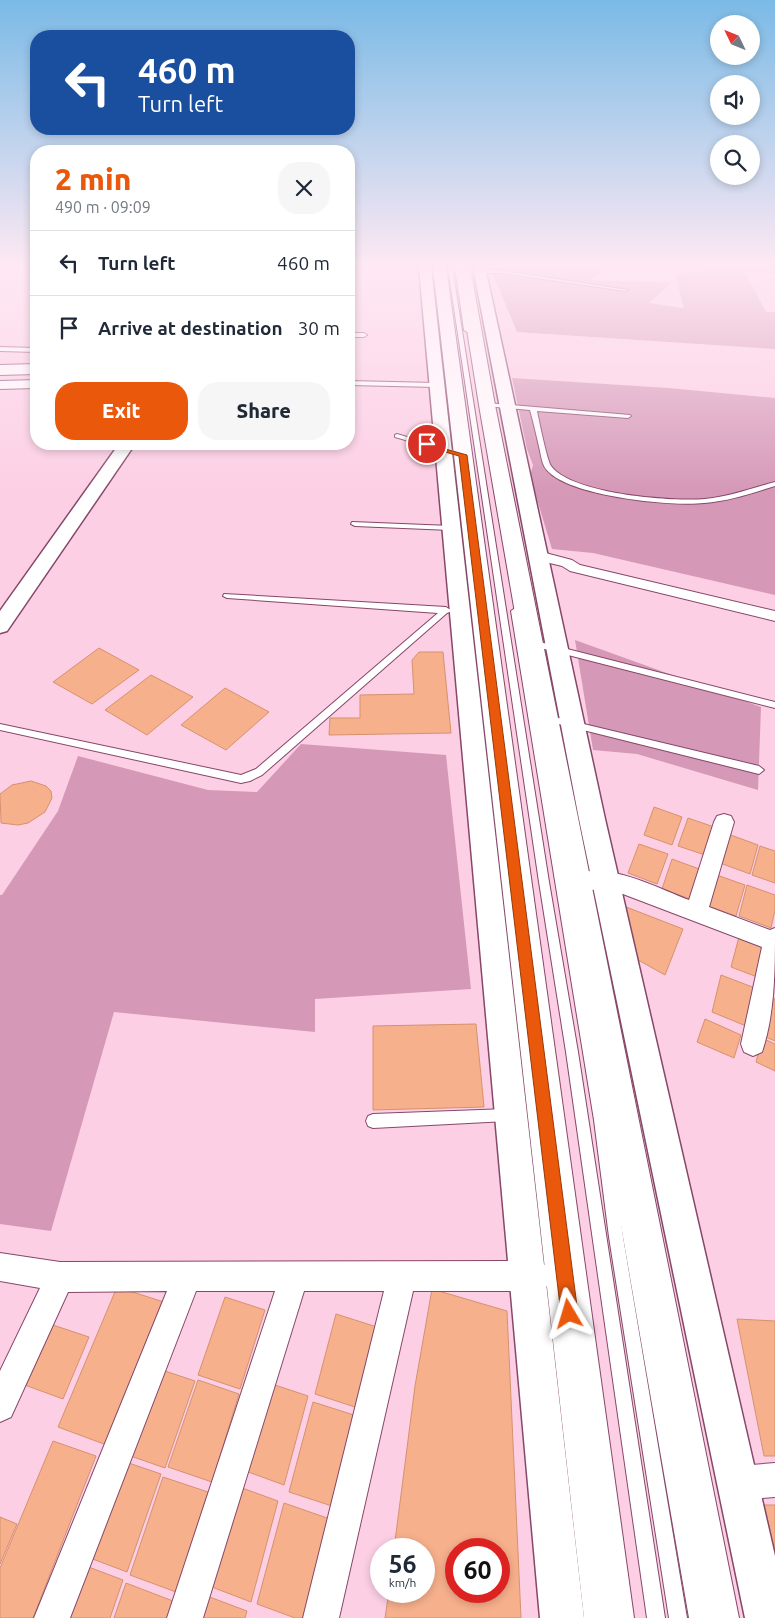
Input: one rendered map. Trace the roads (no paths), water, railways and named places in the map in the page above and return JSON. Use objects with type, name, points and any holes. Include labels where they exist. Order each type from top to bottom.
[{"type":"main road","points":[[440,343],[453,452],[466,611],[564,1276],[609,1618]]},
{"type":"main road","points":[[482,343],[509,407],[544,646],[591,881],[714,1618]]},
{"type":"main road","points":[[0,359],[30,359]]},
{"type":"main road","points":[[0,370],[30,369]]},
{"type":"street","points":[[440,343],[436,385],[453,452],[451,528],[466,611],[511,1115],[562,1618]]},
{"type":"street","points":[[0,385],[30,384]]},
{"type":"street","points":[[509,407],[538,556],[544,646]]},
{"type":"street","points":[[0,626],[123,450]]},
{"type":"street","points":[[538,556],[567,563],[576,568],[775,616]]},
{"type":"street","points":[[567,563],[580,560],[775,606]]},
{"type":"street","points":[[696,913],[724,822]]},
{"type":"street","points":[[753,1044],[775,940],[696,913],[625,885],[591,881],[739,1483],[767,1618]]},
{"type":"street","points":[[0,1268],[60,1277],[564,1276]]},
{"type":"street","points":[[0,1406],[60,1277]]},
{"type":"street","points":[[52,1618],[187,1277]]},
{"type":"street","points":[[186,1618],[294,1277]]},
{"type":"street","points":[[321,1618],[402,1277]]},
{"type":"street","points":[[739,1483],[775,1480]]},
{"type":"lane","points":[[464,343],[656,1618]]},
{"type":"lane","points":[[467,343],[501,519],[518,633],[600,1120],[616,1237],[678,1618]]},
{"type":"lane","points":[[0,349],[30,350]]},
{"type":"lane","points":[[355,383],[436,385]]},
{"type":"lane","points":[[509,407],[628,416]]},
{"type":"lane","points":[[509,407],[552,472],[592,490],[659,500],[696,502],[723,498],[775,484]]},
{"type":"lane","points":[[397,436],[453,452]]},
{"type":"lane","points":[[354,524],[451,528]]},
{"type":"lane","points":[[227,596],[466,611]]},
{"type":"lane","points":[[0,727],[248,778],[259,772],[466,611]]},
{"type":"lane","points":[[544,646],[775,705]]},
{"type":"lane","points":[[559,721],[759,770]]},
{"type":"lane","points":[[373,1121],[511,1115]]}]
